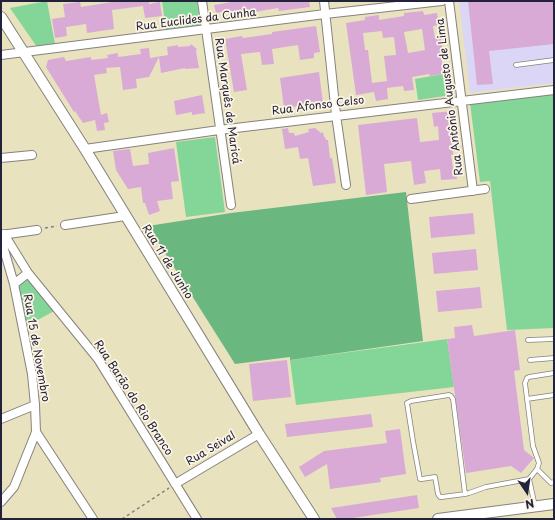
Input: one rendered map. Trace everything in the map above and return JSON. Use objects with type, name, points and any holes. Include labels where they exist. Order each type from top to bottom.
[{"type":"street","name":"Rua Marquês de Maricá","points":[[202,1],[219,130],[231,205]]},
{"type":"street","points":[[324,1],[336,115],[346,185]]},
{"type":"street","name":"Rua Euclides da Cunha","points":[[1,55],[325,14],[442,1]]},
{"type":"street","name":"Rua Antônio Augusto de Lima","points":[[450,1],[473,191]]},
{"type":"street","name":"Rua 11 de Junho","points":[[1,17],[85,149],[259,434],[314,519]]},
{"type":"street","name":"Rua Afonso Celso","points":[[85,149],[336,115],[554,90]]},
{"type":"street","points":[[1,158],[32,155]]},
{"type":"street","points":[[411,199],[485,189]]},
{"type":"street","points":[[65,225],[125,216]]},
{"type":"street","points":[[2,236],[38,230]]},
{"type":"street","name":"Rua Barão do Rio Branco","points":[[2,236],[28,273],[98,359],[197,519]]},
{"type":"street","name":"Rua 15 de Novembro","points":[[1,502],[14,487],[36,432],[36,405],[32,374],[14,284],[2,236]]},
{"type":"street","points":[[14,284],[28,273]]},
{"type":"street","points":[[1,419],[36,405]]},
{"type":"street","points":[[36,432],[93,519]]},
{"type":"street","name":"Rua Seival","points":[[175,484],[259,434]]},
{"type":"street","points":[[438,519],[554,504]]},
{"type":"lane","points":[[516,65],[554,60]]},
{"type":"lane","points":[[528,340],[554,339]]},
{"type":"lane","points":[[530,360],[554,358]]},
{"type":"lane","points":[[465,494],[453,400],[451,396],[448,395],[409,402],[407,407],[420,479],[435,477],[438,494],[440,497],[465,494],[486,487],[529,479],[537,470],[539,463],[533,446],[525,383],[527,378],[554,373]]},
{"type":"lane","points":[[527,399],[554,395]]},
{"type":"lane","points":[[537,470],[553,484]]},
{"type":"lane","points":[[529,479],[535,507]]},
{"type":"path","points":[[38,230],[65,225]]},
{"type":"path","points":[[122,519],[175,484]]},
{"type":"shaded area","points":[[459,1],[554,1],[554,83],[470,93]]},
{"type":"green space","points":[[47,1],[55,44],[37,47],[10,8]]},
{"type":"green space","points":[[162,1],[197,1],[200,26],[166,30]]},
{"type":"green space","points":[[449,73],[452,95],[418,100],[415,79]]},
{"type":"green space","points":[[554,93],[554,328],[507,330],[490,181],[480,182],[470,103]]},
{"type":"green space","points":[[215,137],[225,212],[186,217],[176,142]]},
{"type":"green space","points":[[406,192],[423,341],[290,360],[290,357],[235,364],[148,226],[231,213]]},
{"type":"green space","points":[[26,277],[54,311],[25,327],[16,285]]},
{"type":"green space","points":[[447,339],[454,387],[296,405],[290,360]]},
{"type":"building","points":[[112,1],[149,1],[149,4],[160,2],[162,16],[145,18],[143,6],[112,10],[114,29],[87,33],[86,24],[66,27],[67,36],[55,38],[52,19],[65,17],[63,4],[80,2],[81,7]]},
{"type":"building","points":[[237,1],[309,1],[310,7],[279,11],[278,8],[231,16],[230,10],[216,13],[214,5]]},
{"type":"building","points":[[468,1],[554,1],[554,44],[489,51],[493,84],[477,85]]},
{"type":"building","points":[[423,11],[424,15],[437,13],[439,25],[433,26],[435,38],[441,37],[443,74],[430,76],[429,74],[412,77],[414,90],[404,91],[403,86],[387,88],[388,99],[376,101],[374,92],[356,95],[346,23],[365,20],[365,17],[379,15],[379,20],[404,16],[404,13]],"holes":[[[422,29],[425,50],[408,53],[404,32]],[[382,31],[383,38],[394,37],[396,55],[384,56],[387,81],[372,83],[368,50],[365,50],[363,33]]]},
{"type":"building","points":[[316,26],[320,52],[314,53],[314,58],[300,60],[298,45],[272,49],[274,64],[262,65],[260,52],[241,54],[247,90],[234,92],[225,39],[272,34],[272,32]]},
{"type":"building","points":[[191,44],[197,49],[196,51],[199,68],[185,68],[161,73],[159,57],[149,77],[136,79],[137,88],[123,90],[120,67],[106,68],[107,73],[94,75],[101,115],[107,113],[109,122],[104,123],[105,130],[97,131],[95,120],[83,123],[75,111],[74,112],[46,67],[48,60],[64,57],[66,61],[91,57],[91,60],[108,58],[107,55],[118,53],[118,57],[141,54],[140,49],[149,48],[150,58],[168,55],[167,47],[178,45],[178,47],[190,46]]},
{"type":"building","points":[[319,72],[323,103],[284,108],[280,78]]},
{"type":"building","points":[[202,95],[205,113],[192,115],[192,112],[176,115],[174,101]]},
{"type":"building","points":[[453,111],[455,124],[450,124],[453,155],[451,155],[453,168],[456,168],[457,179],[441,180],[440,169],[424,171],[426,183],[414,185],[411,161],[384,164],[387,192],[366,195],[358,125],[417,118],[420,142],[439,140],[438,126],[434,127],[432,113]]},
{"type":"building","points":[[288,128],[289,133],[294,133],[295,136],[309,132],[308,129],[315,128],[321,133],[323,132],[324,137],[328,140],[330,158],[332,158],[336,183],[313,186],[308,158],[300,159],[298,147],[285,149],[282,129]]},
{"type":"building","points":[[174,148],[179,181],[171,182],[173,199],[157,201],[160,211],[149,215],[145,203],[143,203],[141,187],[128,189],[116,170],[113,151],[130,149],[133,166],[149,164],[148,153]]},
{"type":"building","points":[[473,213],[475,234],[431,238],[429,217]]},
{"type":"building","points":[[476,249],[478,270],[434,274],[432,253]]},
{"type":"building","points":[[480,287],[482,308],[438,312],[436,291]]},
{"type":"building","points":[[472,325],[474,336],[515,330],[520,370],[514,371],[524,450],[534,458],[521,473],[511,466],[466,473],[447,339],[455,338],[454,327]]},
{"type":"building","points":[[287,360],[291,397],[253,401],[249,364]]},
{"type":"building","points":[[371,414],[373,427],[287,437],[285,424]]},
{"type":"building","points":[[400,429],[406,474],[380,478],[381,482],[330,489],[327,464],[305,477],[299,467],[324,451],[387,443],[385,431]]},
{"type":"building","points":[[417,495],[419,508],[337,519],[331,508]]}]
